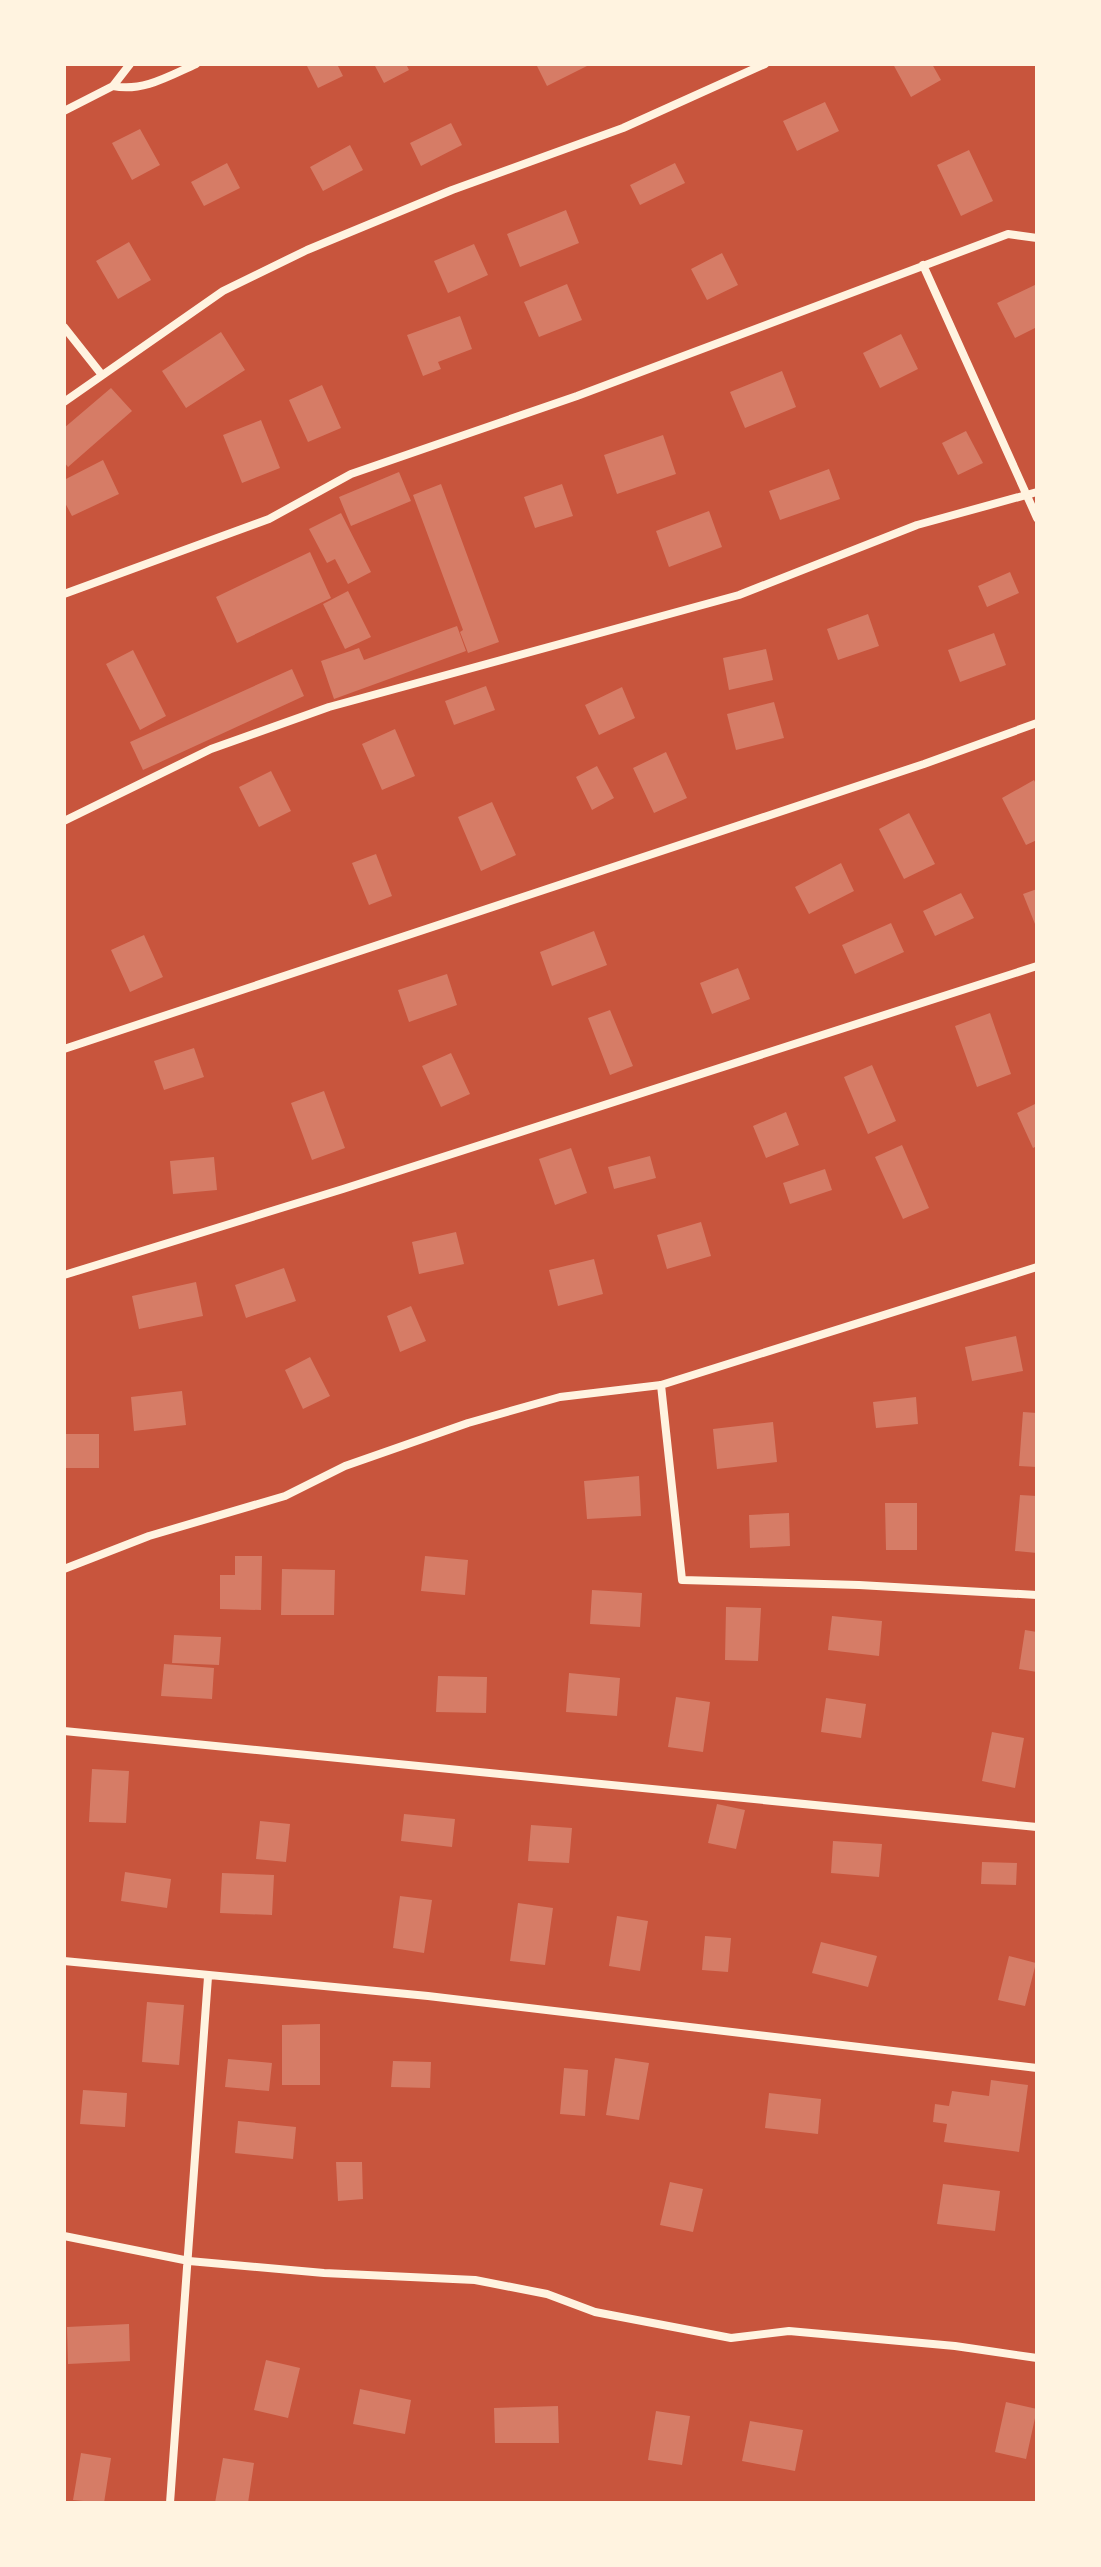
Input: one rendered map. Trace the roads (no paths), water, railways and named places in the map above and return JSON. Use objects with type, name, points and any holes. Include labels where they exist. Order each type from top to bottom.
[{"type":"street","points":[[64,111],[113,86],[130,64]]},
{"type":"street","points":[[113,86],[129,89],[158,81],[196,64]]},
{"type":"street","points":[[64,402],[223,291],[307,250],[452,190],[623,128],[765,64]]},
{"type":"street","points":[[64,594],[269,519],[351,474],[577,396],[1008,234],[1037,238]]},
{"type":"street","points":[[923,265],[1032,493],[1037,518]]},
{"type":"street","points":[[64,327],[102,375]]},
{"type":"street","points":[[64,821],[211,749],[329,707],[739,595],[917,525],[1032,493]]},
{"type":"street","points":[[64,1049],[924,764],[1037,723]]},
{"type":"street","points":[[64,1275],[1037,966]]},
{"type":"street","points":[[64,1569],[149,1536],[285,1496],[345,1466],[468,1423],[560,1397],[661,1385],[1037,1267]]},
{"type":"street","points":[[661,1385],[682,1580],[859,1585],[1037,1595]]},
{"type":"street","points":[[64,1731],[1037,1827]]},
{"type":"street","points":[[64,1961],[428,1996],[1037,2068]]},
{"type":"street","points":[[170,2503],[208,1977]]},
{"type":"street","points":[[64,2236],[189,2261],[324,2273],[475,2280],[547,2294],[595,2312],[731,2338],[789,2331],[955,2346],[1037,2358]]}]
